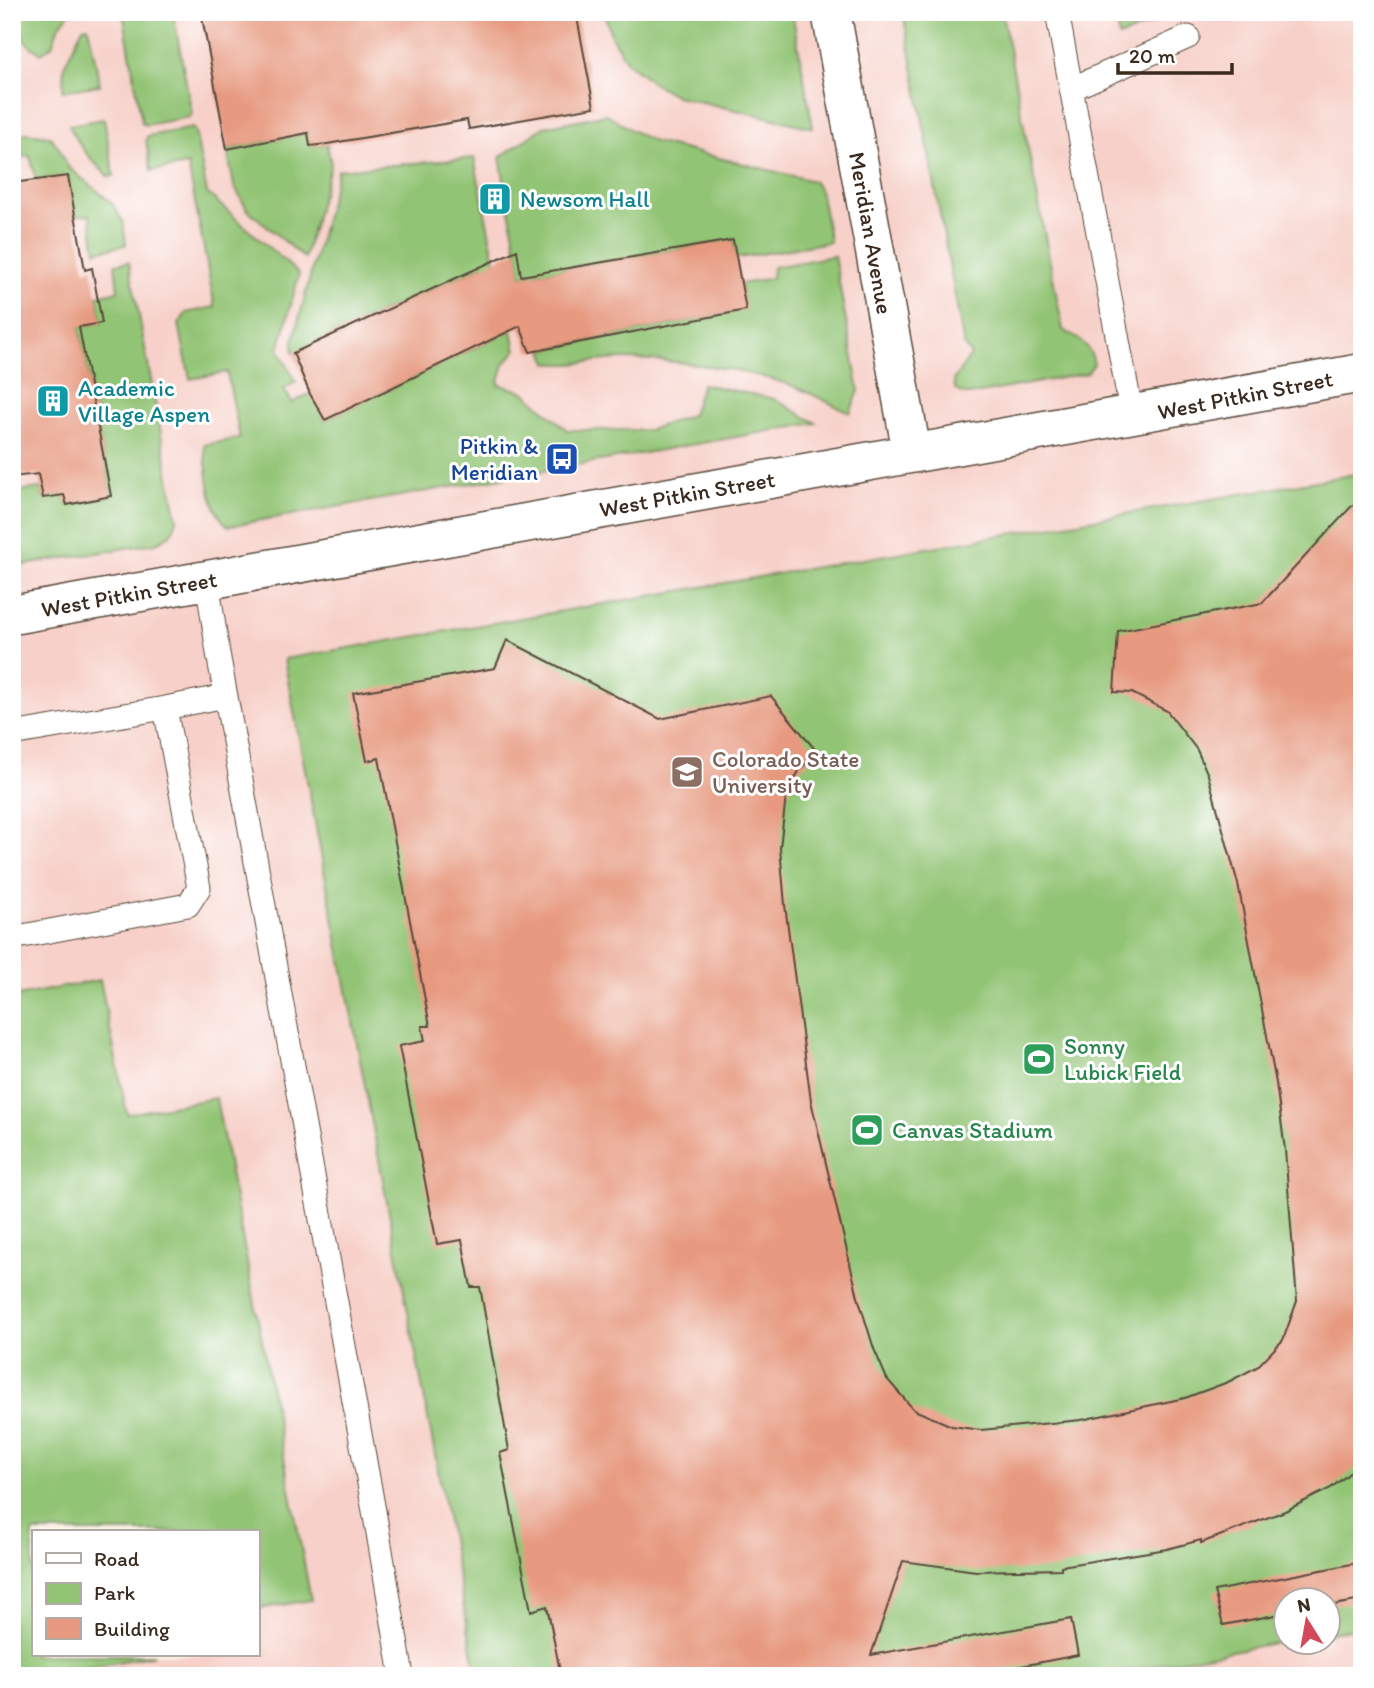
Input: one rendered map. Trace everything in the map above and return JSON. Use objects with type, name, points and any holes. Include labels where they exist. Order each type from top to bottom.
[{"type":"street","name":"Meridian Avenue","points":[[831,12],[912,453]]},
{"type":"street","name":"West Pitkin Street","points":[[12,615],[1362,373]]},
{"type":"lane","points":[[1057,12],[1132,416]]},
{"type":"lane","points":[[1071,89],[1188,37]]},
{"type":"lane","points":[[207,580],[402,1676]]},
{"type":"lane","points":[[12,734],[226,696]]},
{"type":"lane","points":[[12,937],[188,905],[199,888],[165,708]]},
{"type":"shaded area","name":"Colorado State University","points":[[12,12],[1362,12],[1362,1659],[1273,1676],[12,1676]]},
{"type":"green space","points":[[12,12],[70,12],[58,28],[52,46],[41,53],[31,47],[22,36]]},
{"type":"green space","points":[[123,12],[173,12],[192,114],[189,117],[146,125],[142,123]]},
{"type":"green space","points":[[604,12],[792,12],[813,128],[676,96],[652,82],[627,62],[612,38]]},
{"type":"green space","points":[[903,12],[1002,12],[1063,330],[1090,351],[1094,364],[1087,373],[970,395],[955,389],[954,379],[971,355],[964,345]]},
{"type":"green space","points":[[1115,12],[1157,12],[1158,21],[1119,37]]},
{"type":"green space","points":[[88,26],[100,85],[63,91],[64,66],[83,27]]},
{"type":"green space","points":[[607,114],[654,142],[813,181],[820,190],[830,242],[737,258],[733,240],[521,276],[500,157],[544,127]]},
{"type":"green space","points":[[104,119],[114,176],[109,177],[86,153],[69,125]]},
{"type":"green space","points":[[192,128],[195,131],[207,193],[299,274],[279,350],[296,382],[284,389],[292,403],[311,393],[325,420],[512,330],[516,351],[504,364],[498,384],[524,392],[567,430],[649,430],[692,415],[702,384],[774,399],[816,423],[228,526],[212,499],[204,445],[240,438],[227,372],[190,379],[179,324],[186,313],[215,307],[188,165],[151,171],[146,139],[148,136]]},
{"type":"green space","points":[[26,133],[49,136],[58,146],[68,167],[112,203],[123,222],[126,245],[96,251],[90,214],[75,216],[68,176],[36,180],[30,156],[12,158],[12,136]]},
{"type":"green space","points":[[308,133],[310,146],[327,144],[331,164],[304,258],[247,209],[234,186],[227,149]]},
{"type":"green space","points":[[474,158],[499,281],[484,265],[293,353],[293,342],[338,170]]},
{"type":"green space","points":[[834,256],[859,391],[850,413],[795,387],[749,374],[641,359],[548,363],[543,350],[745,310],[741,284],[772,278],[773,267]]},
{"type":"green space","points":[[129,262],[177,520],[169,534],[156,543],[12,567],[12,492],[41,488],[43,498],[64,495],[67,505],[111,496],[79,327],[102,323],[97,296],[118,291],[115,264]]},
{"type":"green space","name":"Canvas Stadium","points":[[1362,473],[1362,1627],[1342,1631],[1342,1586],[1272,1586],[1272,1644],[1098,1676],[477,1676],[284,659]]},
{"type":"green space","points":[[100,980],[127,1114],[216,1098],[311,1600],[259,1609],[259,1530],[32,1530],[32,1656],[150,1656],[45,1676],[12,1676],[12,997]]},
{"type":"building","points":[[201,12],[576,12],[594,107],[469,129],[467,120],[310,146],[308,133],[227,149]]},
{"type":"building","name":"Academic Village Aspen","points":[[68,176],[85,270],[92,268],[102,323],[79,327],[111,496],[67,505],[64,495],[43,498],[38,474],[12,477],[12,183]]},
{"type":"building","points":[[733,240],[746,310],[530,352],[520,326],[325,420],[310,394],[293,353],[517,250],[521,276]]},
{"type":"building","points":[[1362,495],[1362,1463],[1331,1488],[1285,1511],[1201,1543],[1201,1540],[1167,1549],[1061,1566],[1061,1569],[976,1571],[903,1561],[871,1655],[1071,1619],[1078,1655],[970,1676],[561,1676],[547,1606],[531,1611],[500,1453],[509,1450],[480,1287],[471,1287],[462,1240],[437,1244],[399,1046],[425,1041],[422,1026],[430,1026],[379,758],[367,761],[353,693],[495,668],[507,640],[660,719],[771,696],[818,753],[800,769],[786,796],[780,848],[785,905],[811,1101],[858,1297],[874,1349],[887,1379],[914,1410],[952,1426],[981,1430],[1081,1420],[1185,1398],[1228,1382],[1257,1367],[1283,1340],[1297,1301],[1285,1150],[1276,1083],[1238,884],[1208,775],[1197,750],[1167,711],[1132,693],[1114,692],[1118,631],[1262,603]]},
{"type":"building","points":[[1362,1562],[1362,1600],[1342,1604],[1342,1586],[1272,1586],[1272,1616],[1223,1625],[1214,1591]]},
{"type":"place","name":"Newsom Hall","points":[[495,199]]},
{"type":"place","name":"Academic Village Aspen","points":[[53,401]]},
{"type":"place","name":"Pitkin & Meridian","points":[[562,459]]},
{"type":"place","name":"Colorado State University","points":[[687,772]]},
{"type":"place","name":"Sonny Lubick Field","points":[[1039,1059]]},
{"type":"place","name":"Canvas Stadium","points":[[867,1130]]}]
